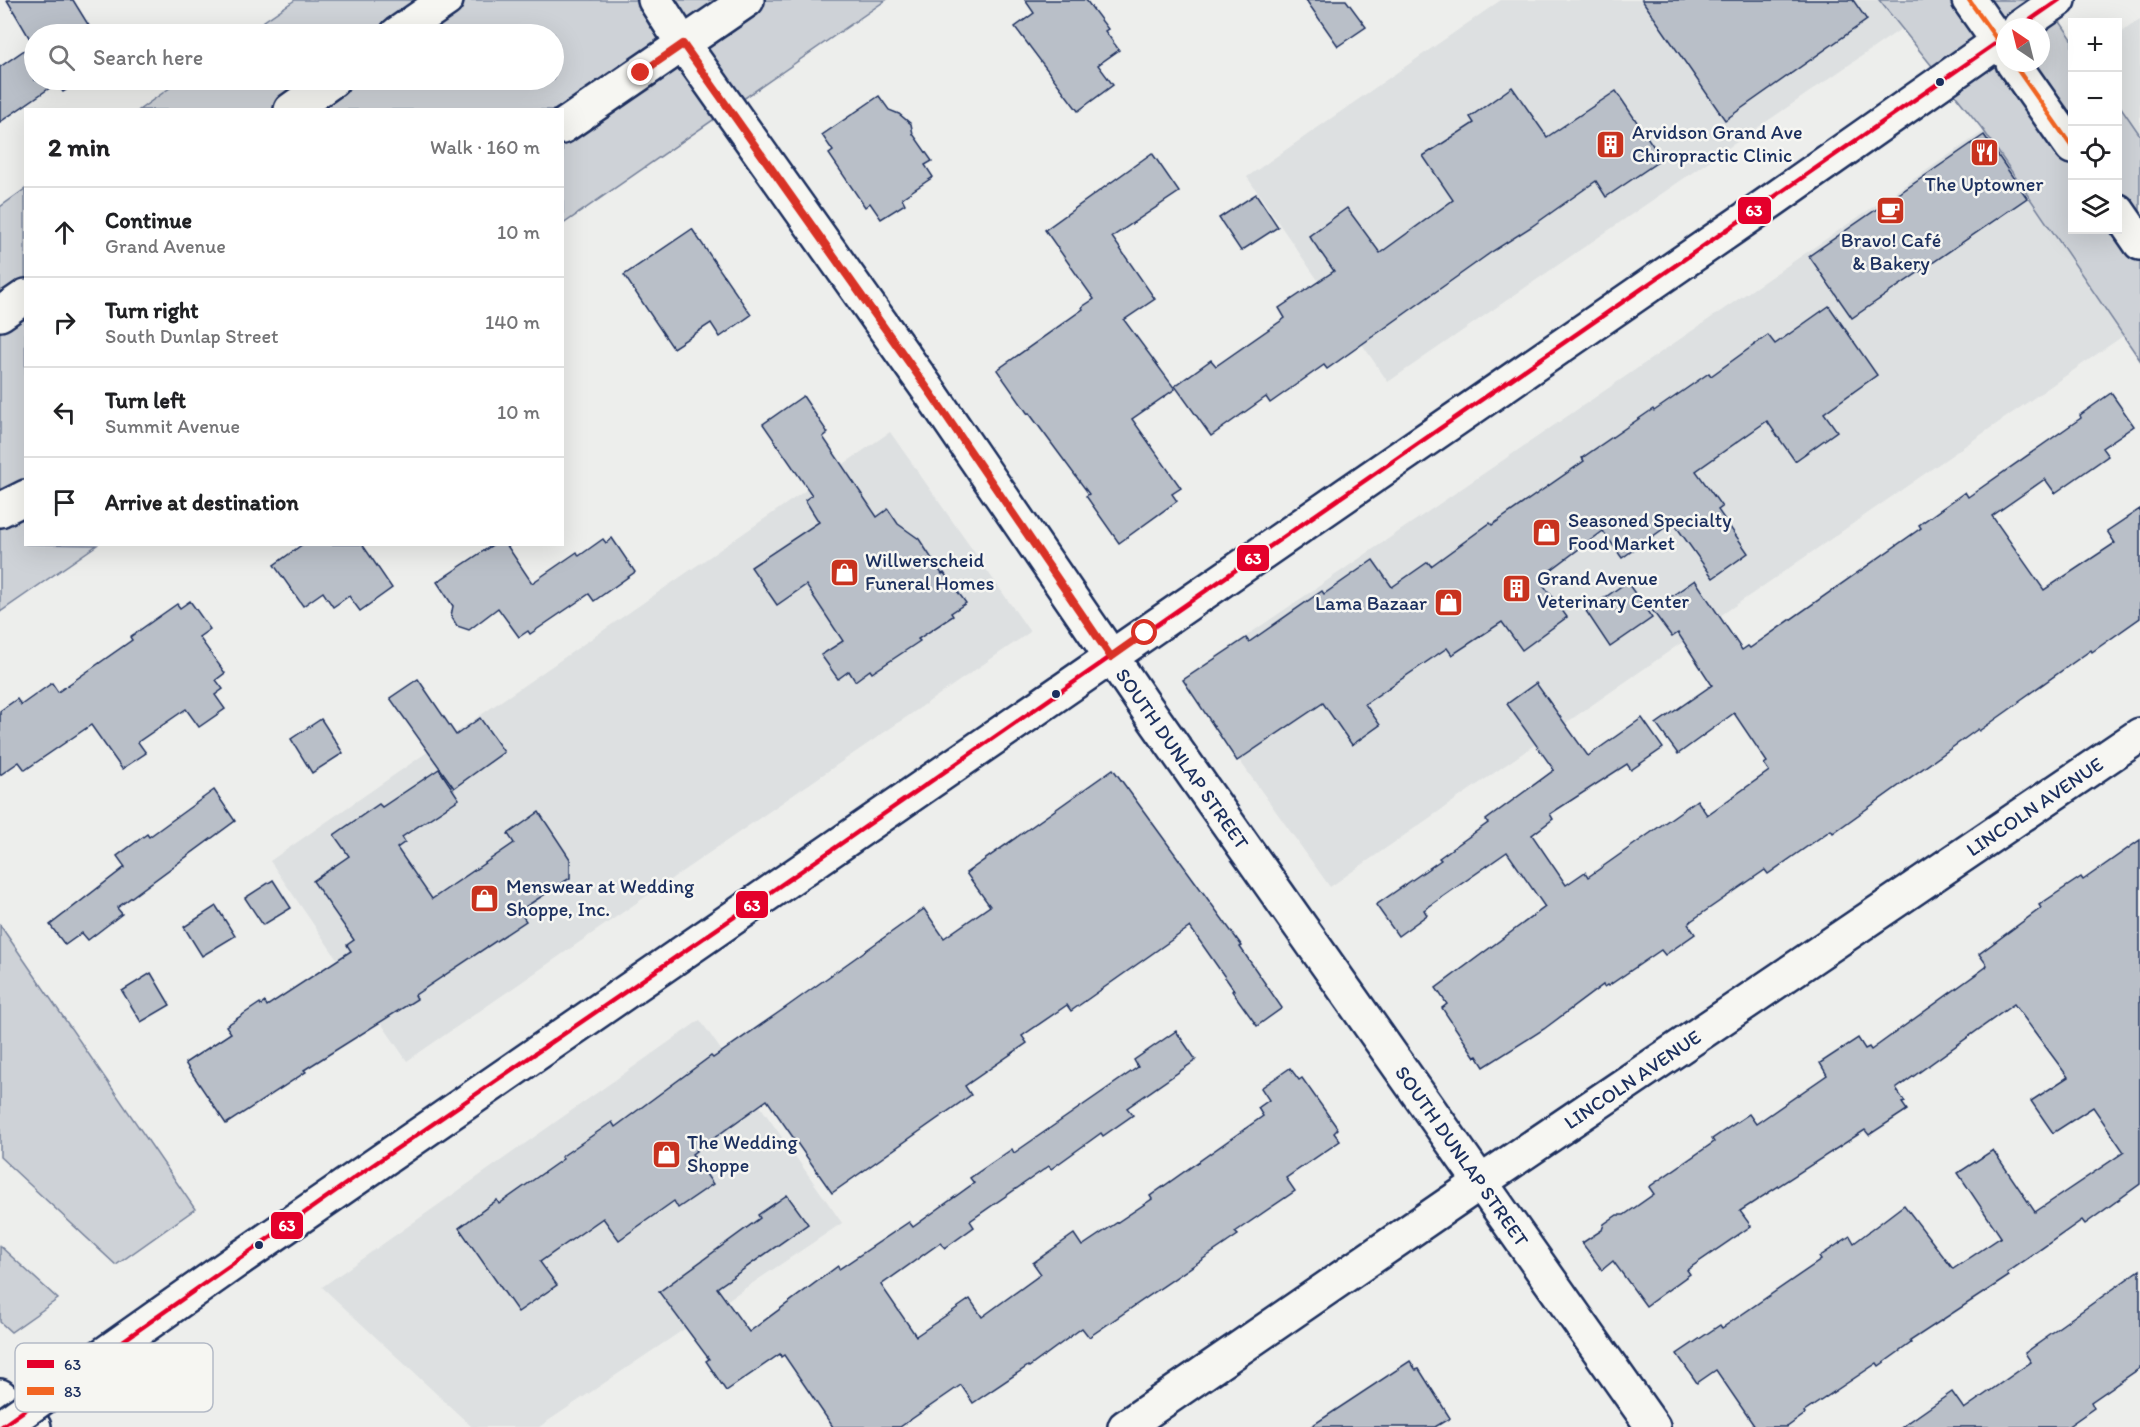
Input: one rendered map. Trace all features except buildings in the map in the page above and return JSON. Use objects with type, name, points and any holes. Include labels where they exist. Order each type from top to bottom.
[{"type":"street","points":[[411,24],[446,0]]},
{"type":"street","name":"SOUTH DUNLAP STREET","points":[[655,0],[683,44],[932,395],[1111,657],[1653,1427]]},
{"type":"street","points":[[564,127],[747,0]]},
{"type":"street","points":[[1969,0],[1996,30]]},
{"type":"street","points":[[2038,18],[2059,0]]},
{"type":"street","points":[[120,1343],[1111,657],[1996,52]]},
{"type":"street","points":[[2026,72],[2068,139]]},
{"type":"street","points":[[294,108],[319,90]]},
{"type":"street","points":[[2122,217],[2140,243]]},
{"type":"street","points":[[0,314],[24,297]]},
{"type":"street","points":[[0,510],[24,498]]},
{"type":"street","name":"LINCOLN AVENUE","points":[[1125,1427],[1481,1182],[2140,735]]},
{"type":"street","points":[[0,1396],[15,1410]]},
{"type":"street","points":[[18,1412],[34,1427]]},
{"type":"street","points":[[1,1427],[22,1412]]},
{"type":"shaded area","points":[[295,0],[886,0],[564,223],[564,108],[142,108],[167,90],[564,90],[564,24],[260,24]]},
{"type":"shaded area","points":[[1501,0],[1879,0],[1901,29],[1388,382],[1247,177]]},
{"type":"shaded area","points":[[1879,0],[2045,0],[2068,33],[2068,234],[2122,234],[2122,109],[2140,135],[2140,360],[1984,131]]},
{"type":"shaded area","points":[[2140,19],[2140,134],[2122,107],[2122,32]]},
{"type":"shaded area","points":[[1984,131],[2123,336],[1330,887],[1182,680]]},
{"type":"shaded area","points":[[24,190],[24,546],[96,546],[0,612],[0,207]]},
{"type":"shaded area","points":[[890,432],[1030,632],[407,1061],[270,861]]},
{"type":"shaded area","points":[[0,925],[195,1209],[116,1265],[0,1157]]},
{"type":"shaded area","points":[[700,1020],[842,1223],[539,1427],[472,1427],[322,1287]]},
{"type":"shaded area","points":[[0,1246],[58,1299],[11,1332],[0,1322]]},
{"type":"transit line","name":"83","points":[[1969,0],[1996,38]]},
{"type":"transit line","name":"63","points":[[2033,18],[2059,0]]},
{"type":"transit line","name":"63","points":[[120,1343],[354,1178],[826,854],[1996,43]]},
{"type":"transit line","name":"83","points":[[2019,72],[2068,141]]},
{"type":"transit line","name":"63","points":[[1,1427],[22,1412]]},
{"type":"place","name":"Arvidson Grand Ave Chiropractic Clinic","points":[[1611,144]]},
{"type":"place","name":"The Uptowner","points":[[1984,153]]},
{"type":"place","name":"Bravo! Café & Bakery","points":[[1891,210]]},
{"type":"place","name":"Seasoned Specialty Food Market","points":[[1547,532]]},
{"type":"place","name":"Willwerscheid Funeral Homes","points":[[844,572]]},
{"type":"place","name":"Grand Avenue Veterinary Center","points":[[1516,589]]},
{"type":"place","name":"Lama Bazaar","points":[[1448,603]]},
{"type":"place","name":"Menswear at Wedding Shoppe, Inc.","points":[[485,898]]},
{"type":"place","name":"The Wedding Shoppe","points":[[666,1154]]},
{"type":"route","points":[[641,73],[683,44],[932,395],[1111,657],[1145,633]]}]
